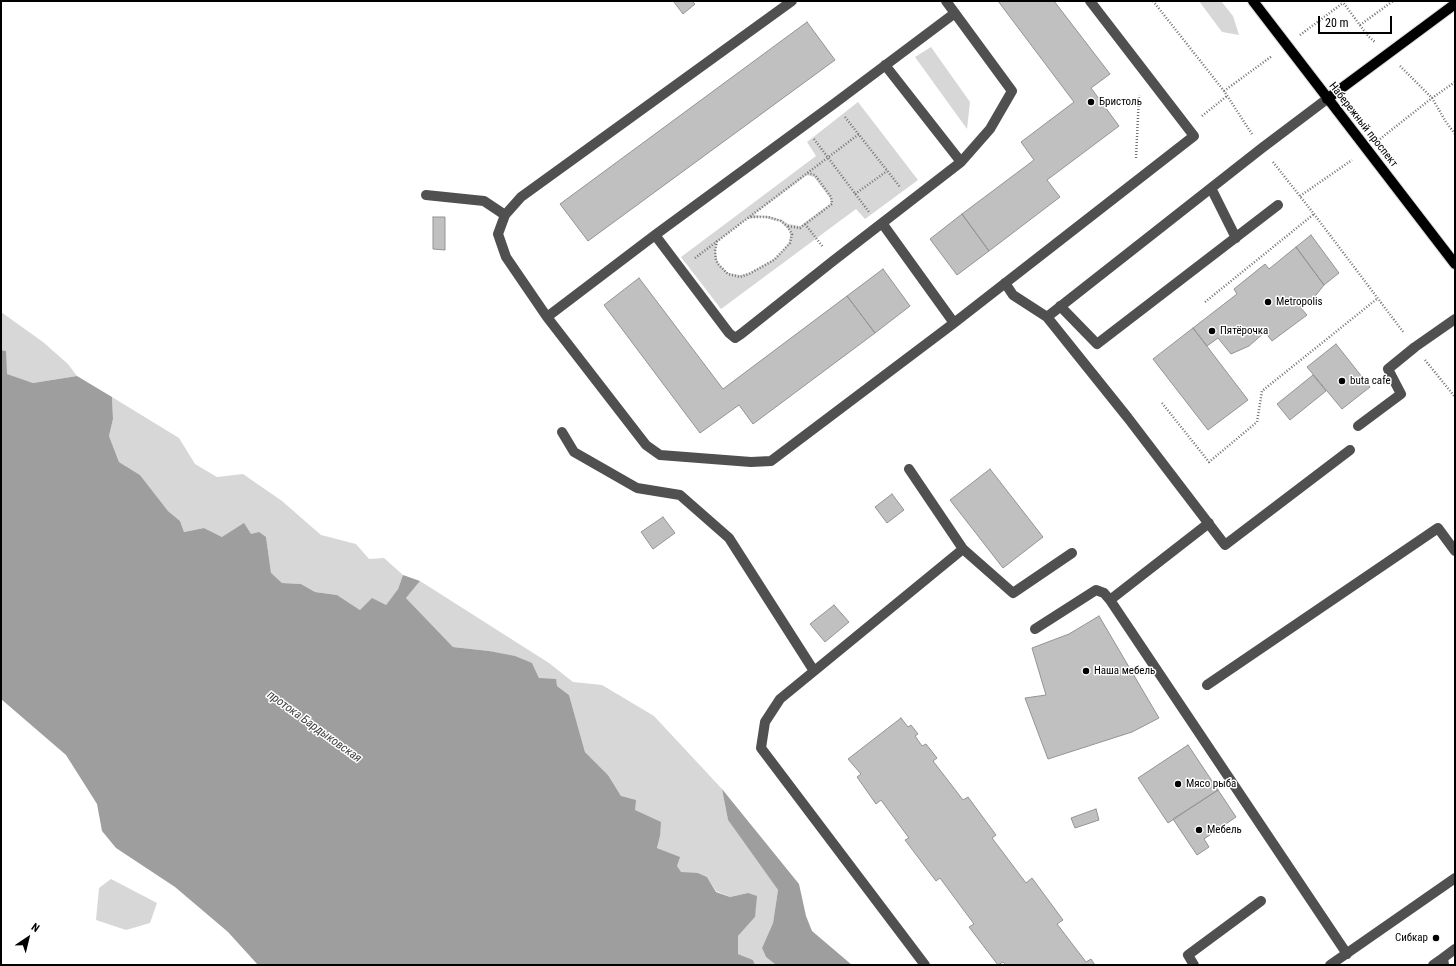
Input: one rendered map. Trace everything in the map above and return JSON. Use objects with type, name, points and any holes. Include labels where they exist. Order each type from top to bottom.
[{"type":"main road","name":"Набережный проспект","points":[[1253,1],[1455,264]]},
{"type":"main road","points":[[1327,99],[1455,4]]},
{"type":"street","points":[[792,1],[521,197],[505,215],[498,234],[506,257],[547,317],[646,446],[660,454],[751,462],[771,461],[954,323],[1194,136],[1090,1]]},
{"type":"street","points":[[655,235],[729,333],[735,338],[910,200],[961,162],[990,129],[1012,91],[946,1]]},
{"type":"street","points":[[547,317],[655,235],[804,125],[835,104],[955,13]]},
{"type":"street","points":[[885,66],[961,162]]},
{"type":"street","points":[[1047,317],[1262,148],[1327,99]]},
{"type":"street","points":[[1211,188],[1236,238]]},
{"type":"street","points":[[426,195],[484,201],[505,215]]},
{"type":"street","points":[[1060,306],[1097,344],[1278,205]]},
{"type":"street","points":[[881,224],[954,323]]},
{"type":"street","points":[[1005,283],[1013,295],[1047,317],[1128,418],[1226,545],[1350,450]]},
{"type":"street","points":[[1358,426],[1401,394],[1388,369],[1415,347],[1455,319]]},
{"type":"street","points":[[562,432],[574,452],[637,488],[680,495],[729,538],[814,671]]},
{"type":"street","points":[[909,470],[963,549],[1013,593],[1072,552]]},
{"type":"street","points":[[1110,600],[1209,523]]},
{"type":"street","points":[[1206,685],[1438,528],[1455,551]]},
{"type":"street","points":[[925,965],[761,748],[765,722],[780,699],[963,549]]},
{"type":"street","points":[[1035,629],[1096,590],[1104,593],[1347,954]]},
{"type":"street","points":[[1330,965],[1455,878]]},
{"type":"street","points":[[1194,965],[1188,955],[1261,901]]},
{"type":"street","points":[[1433,965],[1443,961],[1455,949]]},
{"type":"path","points":[[1154,1],[1227,96],[1262,148],[1455,398]]},
{"type":"path","points":[[1360,25],[1393,1]]},
{"type":"path","points":[[1134,182],[1141,67]]},
{"type":"path","points":[[1187,128],[1227,96]]},
{"type":"path","points":[[835,104],[910,200]]},
{"type":"path","points":[[804,125],[855,194],[881,224]]},
{"type":"path","points":[[693,259],[859,134]]},
{"type":"path","points":[[855,194],[887,171]]},
{"type":"path","points":[[787,226],[800,228],[832,204],[832,197],[815,175],[807,173]]},
{"type":"path","points":[[1205,302],[1314,214]]},
{"type":"path","points":[[717,241],[715,252],[718,264],[728,274],[740,277],[764,267],[782,253],[790,243],[792,234],[787,226],[781,221],[768,217],[748,217]]},
{"type":"path","points":[[805,224],[833,260]]},
{"type":"path","points":[[1162,402],[1209,462],[1257,422],[1262,391],[1378,298]]},
{"type":"shaded area","points":[[1199,1],[1221,1],[1233,16],[1239,35],[1222,32]]},
{"type":"shaded area","points":[[931,47],[970,102],[967,129],[915,57]]},
{"type":"shaded area","points":[[858,102],[918,180],[865,219],[856,209],[721,309],[681,257],[816,156],[807,142]],"holes":[[[807,175],[814,177],[830,198],[831,203],[800,226],[788,224],[782,220],[769,216],[753,215]],[[762,217],[781,222],[790,231],[789,242],[774,259],[749,273],[740,275],[728,273],[717,260],[717,242],[747,219]]]},
{"type":"shaded area","points":[[1,312],[43,342],[68,364],[77,376],[33,383],[6,374],[6,351],[1,350]]},
{"type":"shaded area","points":[[112,397],[179,438],[195,464],[217,477],[243,474],[282,501],[321,535],[356,544],[369,559],[384,558],[403,575],[398,589],[386,605],[360,610],[337,595],[315,592],[301,584],[282,583],[271,574],[266,537],[251,534],[222,537],[204,528],[184,532],[180,521],[168,511],[140,475],[119,462],[109,436],[113,419]]},
{"type":"shaded area","points":[[420,581],[549,663],[573,682],[602,685],[654,716],[722,789],[728,820],[778,890],[773,923],[762,948],[766,957],[776,965],[755,965],[753,960],[738,954],[738,936],[755,917],[748,893],[730,897],[716,891],[707,877],[698,873],[680,873],[677,866],[679,857],[657,848],[660,836],[621,796],[608,775],[585,752],[569,695],[557,686],[539,678],[532,663],[489,651],[453,647],[406,598]]},
{"type":"shaded area","points":[[111,879],[157,903],[150,923],[126,930],[96,920],[99,888]]},
{"type":"water","name":"протока Бардыковская","points":[[1,350],[6,351],[7,374],[33,383],[77,376],[112,397],[113,419],[109,436],[119,462],[140,475],[168,511],[180,521],[184,532],[204,528],[222,537],[244,523],[251,534],[259,532],[266,537],[271,573],[282,583],[301,584],[315,592],[337,595],[360,610],[372,598],[386,605],[398,589],[403,575],[420,581],[406,598],[453,647],[489,651],[515,656],[532,663],[539,678],[556,679],[557,686],[569,695],[585,752],[608,775],[621,796],[636,800],[635,810],[661,822],[657,848],[680,857],[677,866],[681,872],[698,873],[707,877],[716,892],[730,897],[748,893],[757,896],[755,917],[738,936],[738,954],[753,960],[755,965],[258,965],[228,932],[175,887],[116,848],[102,831],[97,804],[66,755],[1,699]]},
{"type":"water","points":[[722,789],[799,884],[806,916],[812,931],[852,965],[776,965],[766,957],[762,948],[773,923],[778,890],[728,820]]},
{"type":"building","points":[[692,1],[695,4],[683,14],[674,2]]},
{"type":"building","points":[[998,1],[1054,1],[1110,74],[1091,88],[1119,126],[1047,180],[1060,197],[989,251],[962,214],[1034,160],[1021,142],[1074,102]]},
{"type":"building","points":[[807,22],[835,60],[588,241],[560,204]]},
{"type":"building","points":[[962,214],[989,251],[957,275],[930,239]]},
{"type":"building","points":[[433,217],[445,217],[445,250],[433,249]]},
{"type":"building","points":[[1311,235],[1339,273],[1324,285],[1296,247]]},
{"type":"building","name":"Metropolis","points":[[1296,247],[1324,285],[1316,295],[1300,307],[1307,315],[1272,341],[1265,332],[1249,346],[1231,354],[1218,338],[1207,346],[1193,328],[1237,294],[1234,289],[1265,264],[1269,269]]},
{"type":"building","points":[[883,269],[910,306],[875,333],[847,296]]},
{"type":"building","points":[[639,278],[723,389],[847,296],[875,333],[753,424],[739,405],[700,433],[604,305]]},
{"type":"building","points":[[1193,328],[1248,400],[1208,430],[1153,359]]},
{"type":"building","name":"buta cafe","points":[[1336,344],[1370,387],[1342,409],[1307,367]]},
{"type":"building","points":[[1313,375],[1326,391],[1290,420],[1277,404]]},
{"type":"building","points":[[990,469],[1043,537],[1003,568],[950,500]]},
{"type":"building","points":[[892,494],[904,510],[887,523],[875,507]]},
{"type":"building","points":[[663,517],[675,533],[653,549],[641,532]]},
{"type":"building","points":[[834,605],[849,622],[825,642],[810,624]]},
{"type":"building","name":"Наша мебель","points":[[1099,616],[1159,718],[1132,732],[1048,759],[1025,698],[1046,695],[1032,648],[1069,634]]},
{"type":"building","points":[[901,718],[908,727],[911,725],[918,734],[915,736],[922,746],[926,744],[937,758],[933,761],[963,800],[968,797],[996,835],[992,838],[1026,883],[1032,878],[1063,920],[1057,924],[1086,962],[1091,959],[1095,965],[1006,965],[1003,962],[998,965],[969,927],[974,924],[940,878],[936,881],[905,840],[909,838],[881,800],[876,804],[857,777],[861,774],[848,759]]},
{"type":"building","name":"Мясо рыба","points":[[1188,745],[1218,790],[1168,823],[1138,778]]},
{"type":"building","name":"Мебель","points":[[1218,790],[1236,817],[1204,839],[1209,847],[1197,855],[1173,819]]},
{"type":"building","points":[[1096,809],[1099,820],[1075,828],[1071,818]]},
{"type":"place","name":"Бристоль","points":[[1091,102]]},
{"type":"place","name":"Metropolis","points":[[1268,302]]},
{"type":"place","name":"Пятёрочка","points":[[1212,331]]},
{"type":"place","name":"buta cafe","points":[[1342,381]]},
{"type":"place","name":"Наша мебель","points":[[1086,671]]},
{"type":"place","name":"Мясо рыба","points":[[1178,784]]},
{"type":"place","name":"Мебель","points":[[1199,830]]},
{"type":"place","name":"Сибкар","points":[[1436,938]]}]
